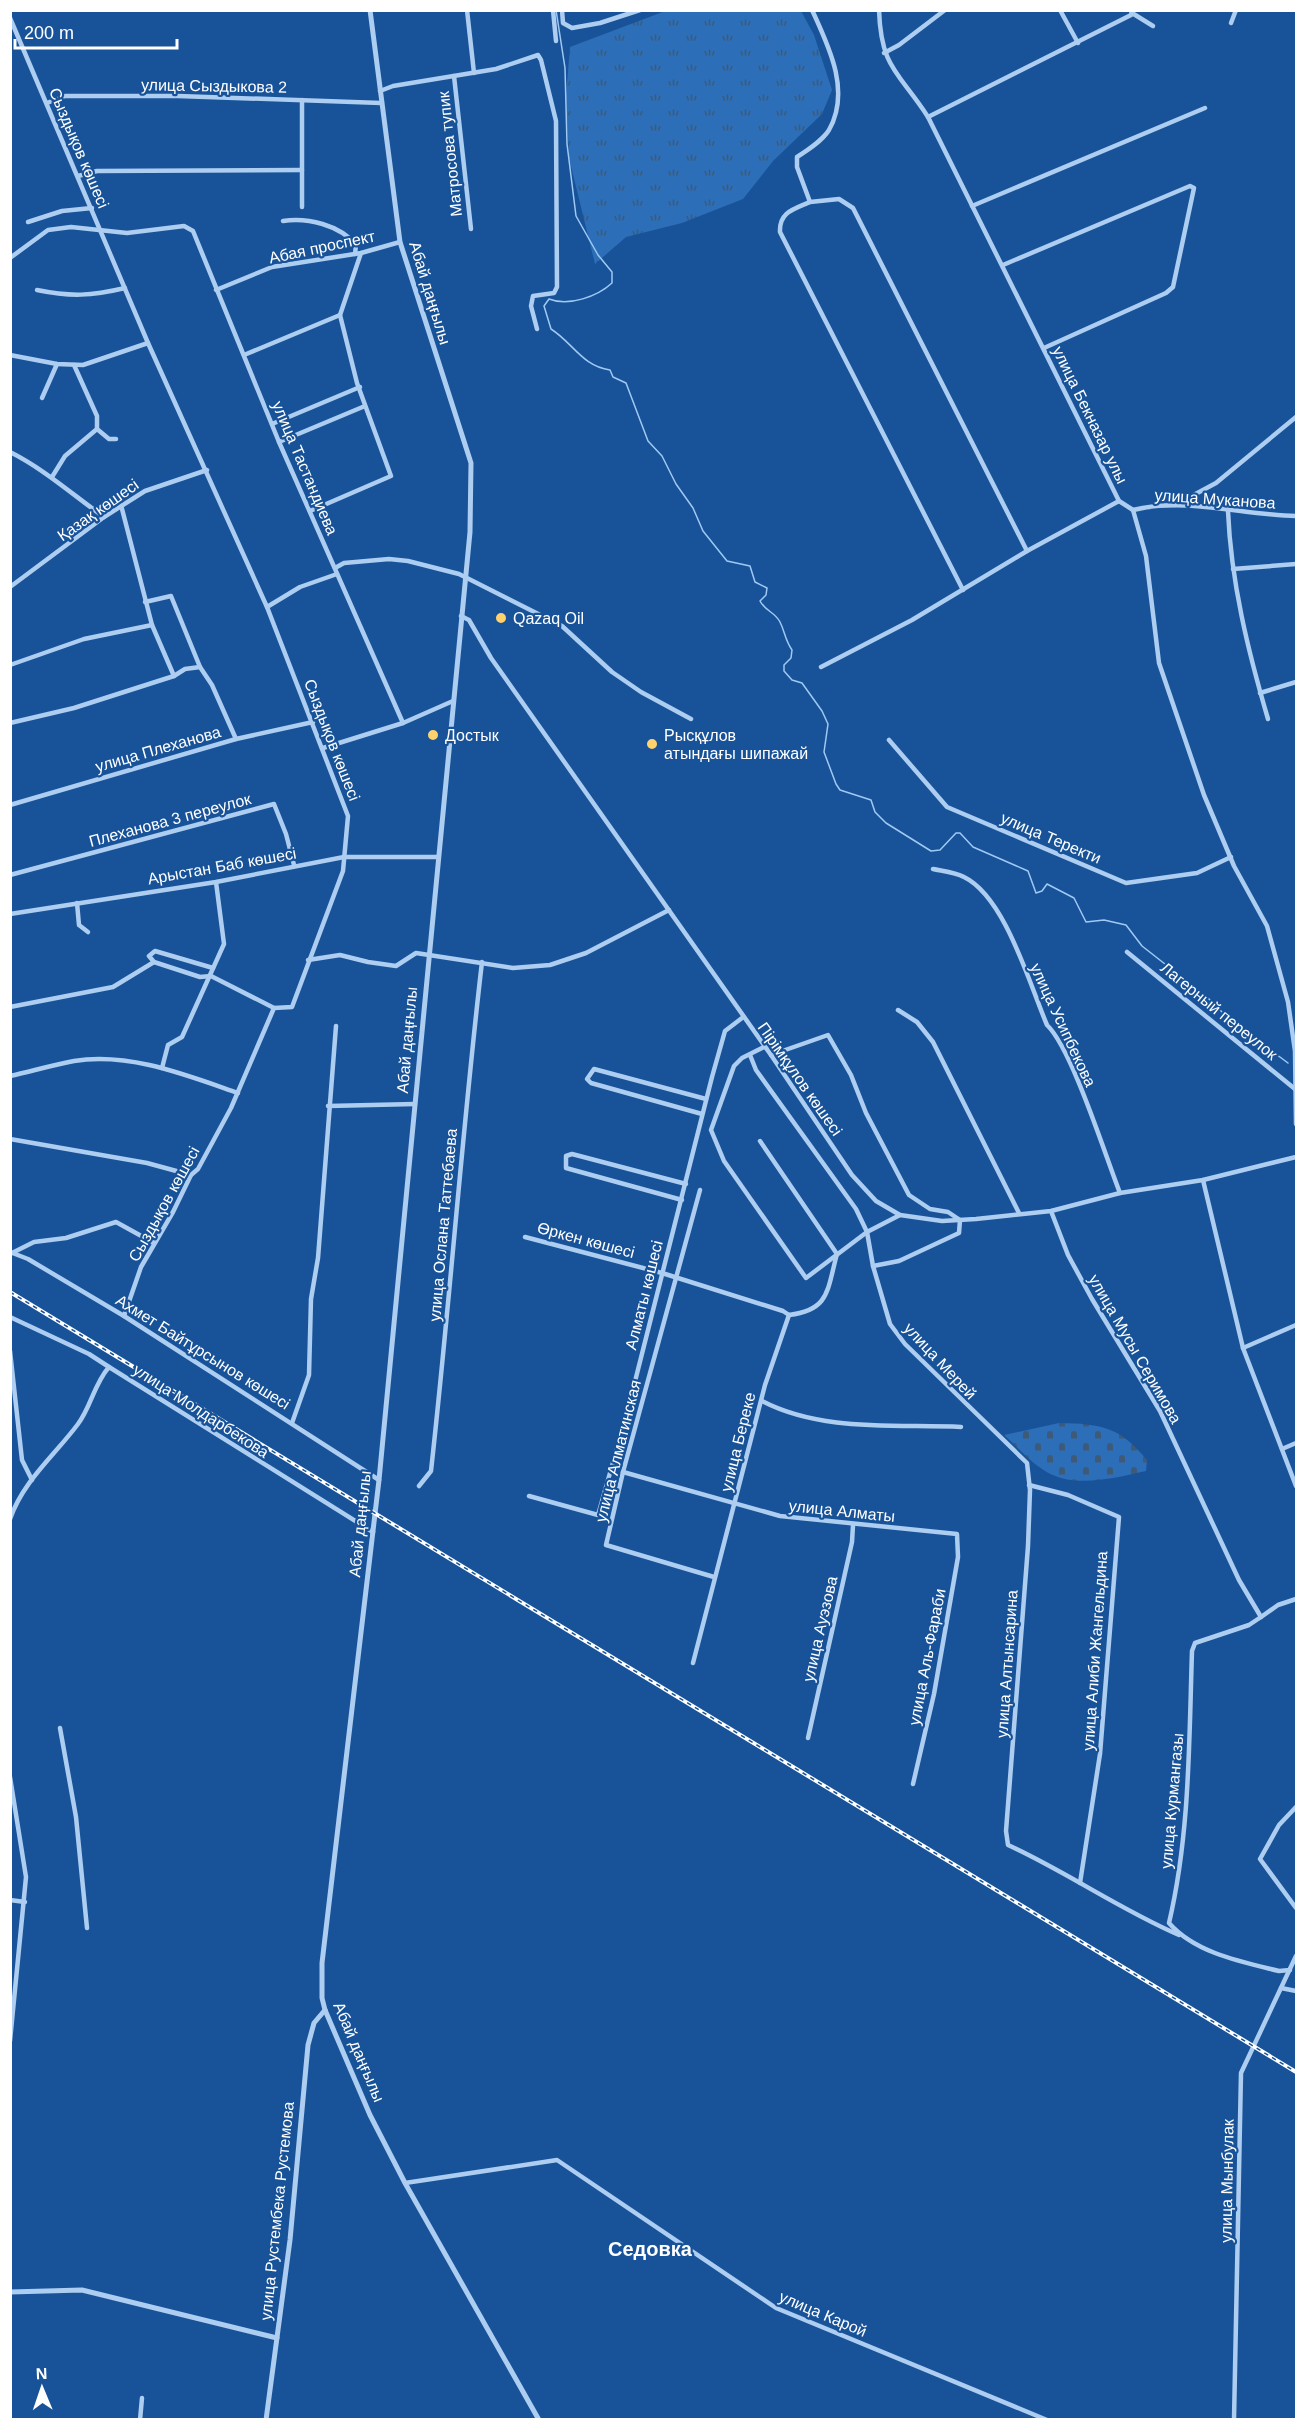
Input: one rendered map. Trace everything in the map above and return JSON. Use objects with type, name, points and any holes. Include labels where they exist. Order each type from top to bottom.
[{"type":"street","name":"Абай даңғылы","points":[[370,10],[400,242],[471,463],[470,532],[379,1480],[322,1963],[322,1998],[370,2115],[405,2183],[539,2420]]},
{"type":"street","points":[[467,10],[474,73]]},
{"type":"street","points":[[553,10],[556,41]]},
{"type":"street","points":[[562,10],[563,23],[572,28],[640,10]]},
{"type":"street","points":[[810,202],[797,167],[797,157],[828,131],[838,105],[838,81],[827,43],[812,10]]},
{"type":"street","name":"улица Бекназар улы","points":[[879,10],[884,53],[898,78],[912,91],[928,117],[1004,265],[1119,501],[1133,510]]},
{"type":"street","points":[[884,53],[899,45],[945,10]]},
{"type":"street","points":[[1060,10],[1078,42]]},
{"type":"street","points":[[1231,23],[1236,10]]},
{"type":"street","points":[[928,117],[1078,42],[1132,12],[1153,26]]},
{"type":"street","name":"Сыздықов көшесі","points":[[10,18],[148,343],[267,607],[348,816],[343,871],[327,920],[308,960],[292,1006],[274,1008],[238,1093],[213,1142],[198,1168],[191,1175],[141,1267],[124,1316]]},
{"type":"street","points":[[380,91],[393,86],[496,69],[538,55],[545,69],[556,121],[557,287],[554,293],[533,296],[531,306],[537,329]]},
{"type":"street","name":"Матросова тупик","points":[[454,76],[471,229]]},
{"type":"street","name":"улица Сыздыкова 2","points":[[47,103],[65,96],[178,96],[381,103]]},
{"type":"street","points":[[302,100],[302,207]]},
{"type":"street","points":[[972,206],[1204,108]]},
{"type":"street","points":[[78,176],[97,171],[302,170]]},
{"type":"street","points":[[1004,265],[1190,186],[1194,188],[1173,287],[1166,293],[1044,348]]},
{"type":"street","points":[[963,590],[780,232],[781,218],[785,213],[810,202],[839,199],[853,208],[1027,551]]},
{"type":"street","points":[[28,222],[62,211],[92,208]]},
{"type":"street","points":[[283,221],[298,219],[326,225],[348,235],[356,245],[358,253],[340,315],[365,406],[391,476],[310,511]]},
{"type":"street","name":"улица Тастандиева","points":[[102,231],[127,233],[184,226],[193,231],[279,442],[403,723]]},
{"type":"street","points":[[10,258],[48,230],[71,227],[102,231]]},
{"type":"street","name":"Абая проспект","points":[[216,290],[272,267],[358,253],[400,242]]},
{"type":"street","points":[[37,290],[63,296],[90,296],[125,288]]},
{"type":"street","points":[[244,355],[340,315]]},
{"type":"street","points":[[10,355],[57,364],[83,365],[148,343]]},
{"type":"street","points":[[42,398],[57,364]]},
{"type":"street","points":[[74,365],[96,416],[97,429],[109,440],[116,439]]},
{"type":"street","points":[[272,424],[360,387]]},
{"type":"street","points":[[279,442],[365,406]]},
{"type":"street","points":[[1175,506],[1216,483],[1296,417]]},
{"type":"street","points":[[52,477],[65,456],[97,429]]},
{"type":"street","points":[[10,452],[52,477],[64,489],[104,517]]},
{"type":"street","name":"Қазақ көшесі","points":[[10,587],[104,517],[144,491],[207,470]]},
{"type":"street","points":[[821,667],[912,620],[1027,551],[1119,501]]},
{"type":"street","points":[[122,505],[145,602],[152,625],[174,676]]},
{"type":"street","name":"улица Муканова","points":[[1133,510],[1155,505],[1296,516]]},
{"type":"street","points":[[1133,510],[1146,556],[1159,663],[1204,795],[1231,857],[1267,926],[1290,1010],[1296,1124]]},
{"type":"street","points":[[1228,511],[1229,547],[1247,643],[1268,719]]},
{"type":"street","points":[[267,607],[300,587],[336,571],[344,563],[408,561],[459,574],[562,626],[612,672],[641,692],[691,719]]},
{"type":"street","points":[[1233,569],[1296,564]]},
{"type":"street","points":[[145,602],[171,596],[200,667],[212,685],[236,739]]},
{"type":"street","name":"Пірімқұлов көшесі","points":[[461,615],[470,620],[491,658],[669,910],[742,1018],[771,1055],[852,1175],[876,1201],[900,1215],[942,1221],[1051,1211],[1120,1193],[1203,1180],[1296,1157]]},
{"type":"street","points":[[10,665],[84,639],[152,625]]},
{"type":"street","points":[[10,723],[74,708],[174,676],[185,669],[200,667]]},
{"type":"street","points":[[1260,693],[1296,682]]},
{"type":"street","points":[[323,748],[403,723],[453,701]]},
{"type":"street","name":"улица Плеханова","points":[[10,805],[236,739],[313,722]]},
{"type":"street","name":"улица Теректи","points":[[889,740],[947,807],[1126,883],[1197,873],[1231,857]]},
{"type":"street","name":"Плеханова 3 переулок","points":[[10,875],[274,804],[286,834],[294,866]]},
{"type":"street","name":"Арыстан Баб көшесі","points":[[10,914],[216,882],[344,857],[438,857]]},
{"type":"street","name":"улица Усипбекова","points":[[933,868],[964,877],[989,896],[1002,916],[1047,1025],[1055,1032],[1072,1070],[1120,1193]]},
{"type":"street","points":[[162,1068],[168,1045],[182,1037],[224,944],[216,882]]},
{"type":"street","points":[[76,903],[79,925],[88,932]]},
{"type":"street","points":[[308,960],[340,955],[396,966],[416,953],[513,968],[550,965],[586,953],[669,910]]},
{"type":"street","points":[[213,968],[155,951],[149,956],[154,962],[200,977],[211,976],[274,1008]]},
{"type":"street","name":"Лагерный переулок","points":[[1127,952],[1295,1089]]},
{"type":"street","points":[[10,1007],[112,987],[154,962]]},
{"type":"street","name":"улица Ослана Таттебаева","points":[[419,1486],[431,1471],[447,1324],[464,1117],[482,962]]},
{"type":"street","points":[[898,1010],[917,1022],[933,1042],[1019,1213]]},
{"type":"street","name":"Алматы көшесі","points":[[529,1496],[598,1515],[626,1417],[706,1099],[726,1031],[742,1018]]},
{"type":"street","points":[[292,1422],[309,1375],[311,1299],[318,1258],[336,1026]]},
{"type":"street","points":[[771,1055],[828,1035],[909,1195],[930,1209],[948,1212],[960,1220],[959,1233],[899,1260],[873,1266]]},
{"type":"street","points":[[764,1047],[742,1058],[734,1066],[711,1130],[724,1161],[806,1278],[867,1232],[900,1215]]},
{"type":"street","name":"улица Мерей","points":[[750,1055],[756,1070],[856,1209],[867,1232],[873,1266],[890,1324],[905,1344],[960,1401],[1027,1463],[1029,1485]]},
{"type":"street","points":[[10,1076],[75,1061],[94,1060],[162,1068],[238,1093]]},
{"type":"street","points":[[702,1114],[591,1083],[587,1079],[594,1069],[706,1099]]},
{"type":"street","points":[[328,1106],[415,1104]]},
{"type":"street","points":[[10,1138],[147,1163],[191,1175]]},
{"type":"street","points":[[760,1141],[837,1254]]},
{"type":"street","points":[[682,1200],[566,1168],[566,1156],[572,1154],[686,1184]]},
{"type":"street","points":[[1203,1180],[1243,1347],[1296,1486]]},
{"type":"street","name":"улица Алматинская","points":[[700,1190],[623,1472],[606,1545],[714,1577]]},
{"type":"street","name":"улица Мусы Серимова","points":[[1051,1211],[1068,1255],[1160,1411],[1248,1595],[1261,1617]]},
{"type":"street","points":[[11,1253],[34,1242],[66,1238],[116,1222],[154,1244]]},
{"type":"street","name":"Өркен көшесі","points":[[525,1237],[676,1277],[783,1311],[789,1315]]},
{"type":"street","name":"Ахмет Байтұрсынов көшесі","points":[[11,1253],[28,1259],[124,1316],[379,1480]]},
{"type":"street","points":[[789,1315],[808,1313],[823,1301],[837,1254]]},
{"type":"street","name":"улица Береке","points":[[693,1663],[762,1401],[789,1315]]},
{"type":"street","points":[[10,1317],[88,1354],[109,1367]]},
{"type":"street","points":[[1243,1347],[1296,1324]]},
{"type":"street","points":[[10,1351],[22,1460],[32,1480]]},
{"type":"street","name":"улица Молдарбекова","points":[[10,1519],[32,1480],[80,1422],[98,1383],[109,1367],[373,1532]]},
{"type":"street","points":[[762,1401],[779,1410],[802,1416],[851,1423],[961,1427]]},
{"type":"street","points":[[1282,1449],[1296,1443]]},
{"type":"street","name":"улица Алматы","points":[[623,1472],[780,1516],[957,1534]]},
{"type":"street","name":"улица Алтынсарина","points":[[1029,1485],[1028,1546],[1007,1820],[1008,1845],[1049,1864],[1080,1883]]},
{"type":"street","name":"улица Алиби Жангельдина","points":[[1029,1485],[1068,1495],[1119,1517],[1100,1755],[1080,1883]]},
{"type":"street","name":"улица Ауэзова","points":[[808,1738],[852,1542],[853,1525]]},
{"type":"street","name":"улица Аль-Фараби","points":[[913,1784],[934,1694],[958,1557],[957,1534]]},
{"type":"street","name":"улица Курмангазы","points":[[1179,1935],[1169,1923],[1176,1894],[1188,1782],[1192,1651],[1195,1643],[1203,1639],[1249,1625],[1278,1605],[1296,1599]]},
{"type":"street","points":[[60,1728],[85,1884],[87,1928]]},
{"type":"street","points":[[10,1777],[26,1877],[10,2041]]},
{"type":"street","points":[[1296,1807],[1278,1826],[1260,1859],[1296,1908]]},
{"type":"street","points":[[1080,1883],[1137,1916],[1211,1951],[1279,1971],[1290,1970]]},
{"type":"street","points":[[10,1900],[25,1902]]},
{"type":"street","name":"улица Мынбулак","points":[[1234,2420],[1241,2073],[1296,1956]]},
{"type":"street","points":[[1281,1988],[1296,1991]]},
{"type":"street","name":"улица Рустембека Рустемова","points":[[266,2420],[290,2240],[308,2044],[314,2023],[325,2010]]},
{"type":"street","name":"улица Карой","points":[[405,2183],[557,2160],[776,2308],[1047,2420]]},
{"type":"street","points":[[10,2292],[82,2290],[277,2338]]},
{"type":"street","points":[[140,2420],[142,2398]]},
{"type":"green space","points":[[668,10],[801,11],[814,35],[832,90],[822,114],[773,161],[743,199],[682,223],[626,237],[595,264],[569,158],[566,96],[570,47]]},
{"type":"green space","points":[[1059,1423],[1098,1426],[1118,1434],[1147,1460],[1146,1471],[1093,1480],[1066,1479],[1053,1475],[1037,1465],[1004,1435]]},
{"type":"waterway","points":[[556,10],[565,68],[567,144],[576,216],[598,255],[612,272],[612,283],[583,299],[565,302],[549,299],[544,306],[551,329],[585,359],[600,368],[610,370],[613,377],[626,383],[648,441],[662,456],[676,484],[693,508],[703,531],[727,561],[750,566],[755,582],[767,588],[766,595],[760,601],[778,619],[792,650],[791,658],[784,665],[784,671],[792,680],[802,683],[822,711],[828,724],[824,752],[840,790],[871,800],[875,812],[886,823],[931,851],[940,850],[956,833],[960,833],[973,847],[1028,871],[1036,893],[1042,891],[1047,884],[1074,898],[1086,922],[1104,920],[1126,925],[1142,946],[1207,997],[1230,1020],[1288,1063]]},
{"type":"railway","points":[[10,1292],[1296,2072]]},
{"type":"place","name":"Qazaq Oil","points":[[501,618]]},
{"type":"place","name":"Достык","points":[[433,735]]},
{"type":"place","name":"Рысқұлов атындағы шипажай","points":[[652,744]]},
{"type":"district","name":"Седовка","points":[[650,2249]]}]
